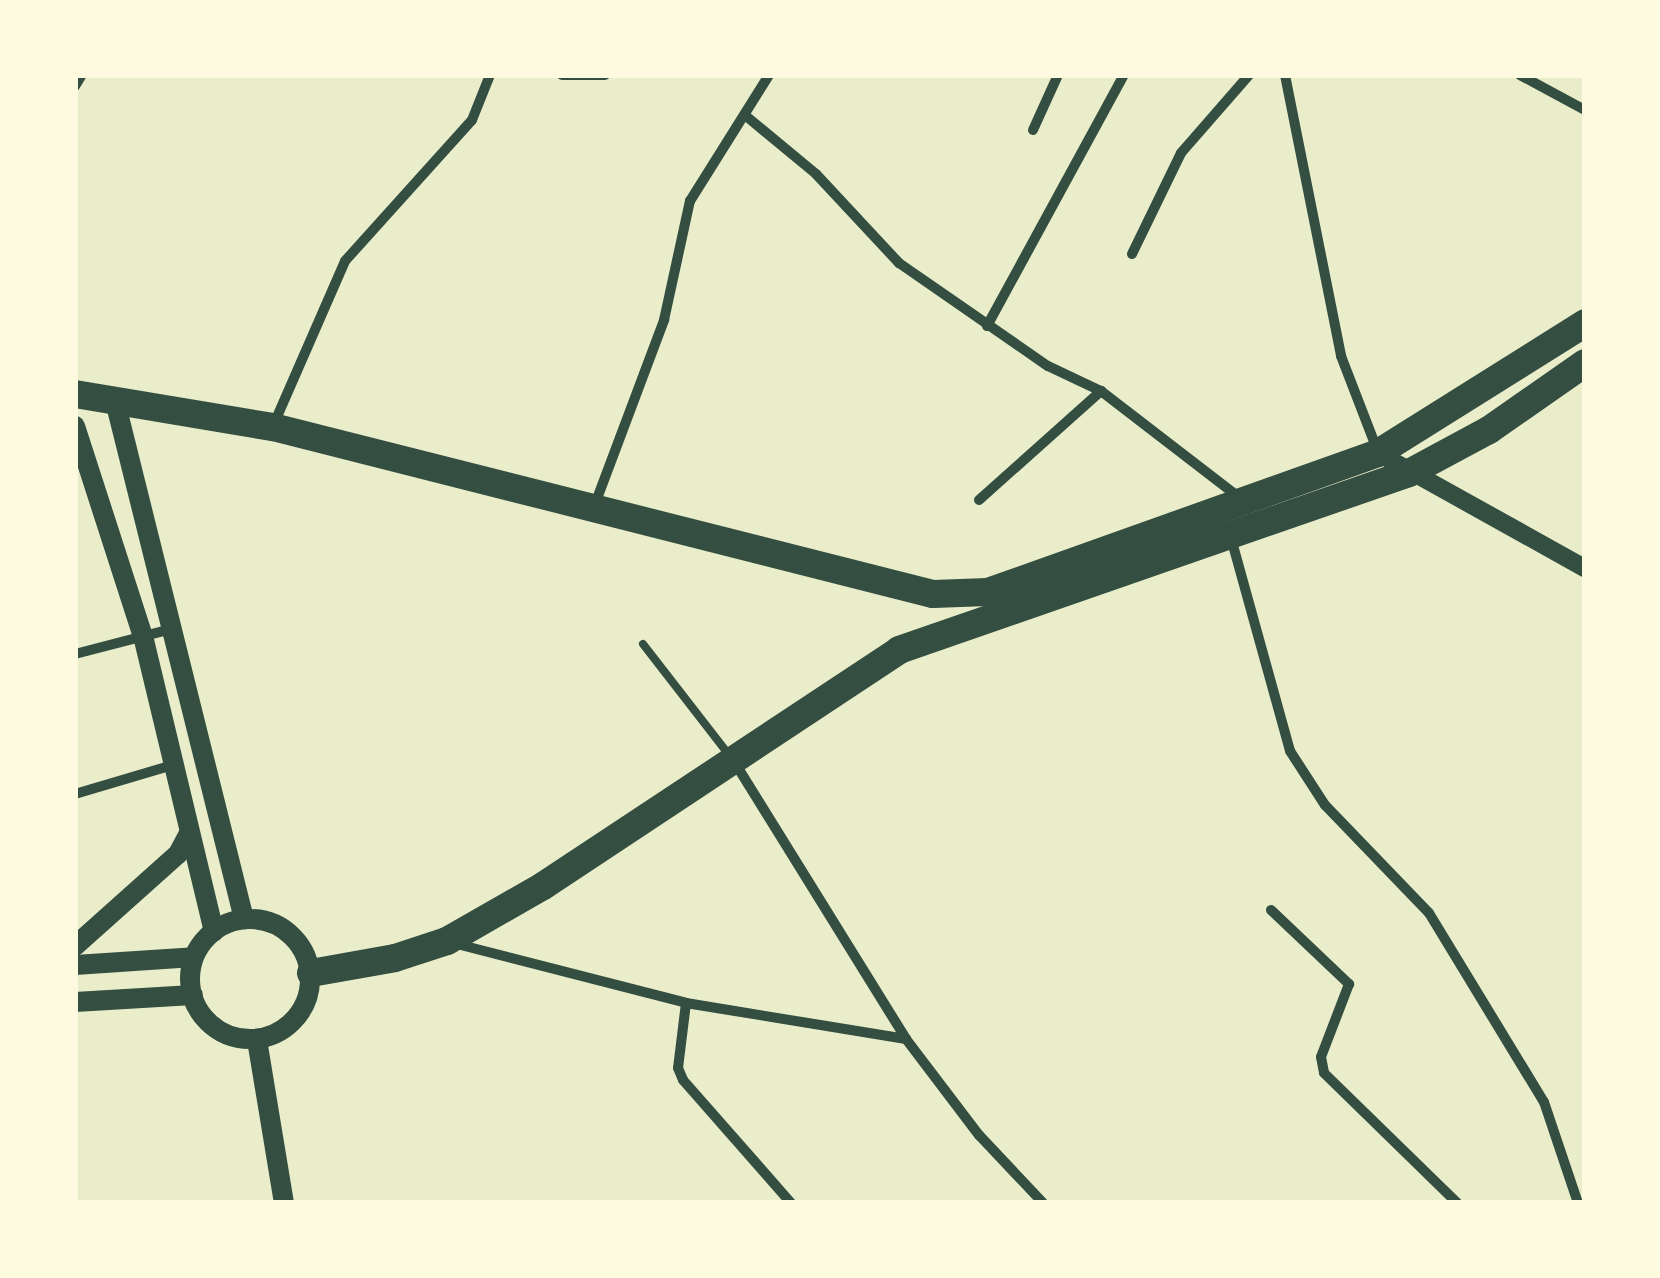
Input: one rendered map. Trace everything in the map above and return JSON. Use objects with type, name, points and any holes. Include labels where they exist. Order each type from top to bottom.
[{"type":"highway","points":[[75,394],[273,427],[595,504],[933,594],[988,592],[1378,452],[1585,323]]},
{"type":"highway","points":[[311,973],[395,958],[447,941],[543,886],[899,650],[1409,473],[1489,430],[1585,363]]},
{"type":"main road","points":[[114,402],[244,919]]},
{"type":"main road","points":[[75,426],[142,636],[214,932]]},
{"type":"main road","points":[[75,946],[178,854],[189,834]]},
{"type":"main road","points":[[244,919],[288,932],[311,973],[298,1018],[256,1040],[212,1026],[193,996],[194,957],[214,932],[244,919]]},
{"type":"main road","points":[[75,965],[194,957]]},
{"type":"main road","points":[[75,1002],[193,996]]},
{"type":"main road","points":[[256,1040],[284,1203]]},
{"type":"street","points":[[75,86],[82,75]]},
{"type":"street","points":[[273,427],[345,261],[472,120],[490,75]]},
{"type":"street","points":[[562,75],[605,75]]},
{"type":"street","points":[[595,504],[664,320],[690,201],[769,75]]},
{"type":"street","points":[[1033,130],[1058,75]]},
{"type":"street","points":[[987,326],[1124,75]]},
{"type":"street","points":[[1132,254],[1181,153],[1250,75]]},
{"type":"street","points":[[1285,75],[1341,356],[1378,452],[1409,473],[1585,568]]},
{"type":"street","points":[[1520,75],[1585,110]]},
{"type":"street","points":[[746,116],[816,174],[900,263],[987,326],[1101,391],[1244,501]]},
{"type":"street","points":[[979,500],[1101,391]]},
{"type":"street","points":[[1230,532],[1290,750],[1325,806],[1371,846],[1439,929],[1544,1102],[1578,1203]]},
{"type":"street","points":[[75,654],[171,628]]},
{"type":"street","points":[[733,760],[906,1039],[978,1135],[1044,1203]]},
{"type":"street","points":[[75,794],[173,765]]},
{"type":"street","points":[[1270,910],[1349,984],[1322,1057],[1324,1073],[1457,1203]]},
{"type":"street","points":[[447,941],[686,1003],[906,1039]]},
{"type":"street","points":[[686,1003],[678,1068],[683,1080],[791,1203]]},
{"type":"lane","points":[[643,644],[733,760]]}]
